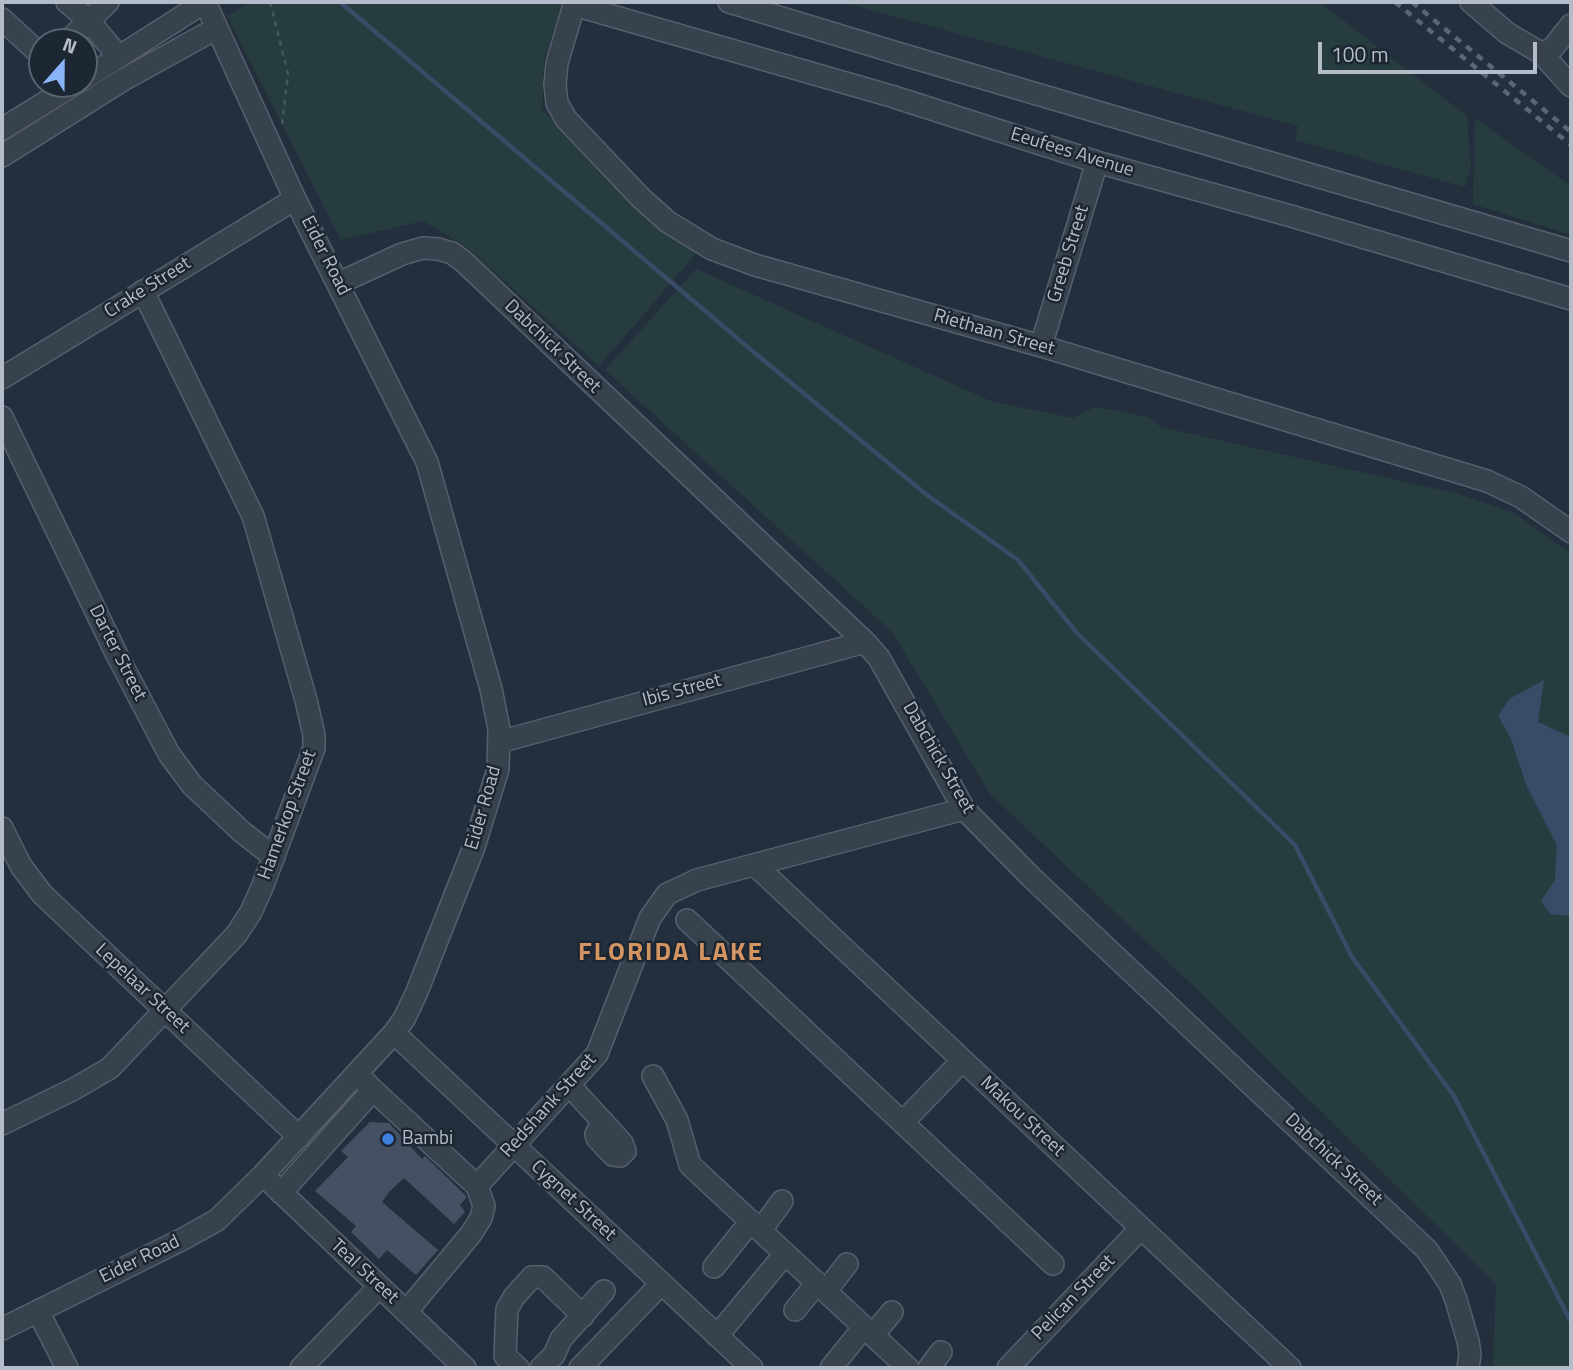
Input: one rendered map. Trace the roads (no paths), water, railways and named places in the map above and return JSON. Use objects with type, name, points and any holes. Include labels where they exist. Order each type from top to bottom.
[{"type":"street","points":[[67,2],[89,21],[119,57]]},
{"type":"street","points":[[82,28],[108,2]]},
{"type":"street","points":[[98,70],[205,2]]},
{"type":"street","name":"Eider Road","points":[[2,1329],[207,1226],[226,1212],[394,1034],[416,994],[474,847],[495,785],[499,741],[491,689],[427,461],[295,199],[205,2]]},
{"type":"street","points":[[729,2],[1571,250]]},
{"type":"street","points":[[1471,2],[1507,33],[1541,53],[1571,86]]},
{"type":"street","name":"Eeufees Avenue","points":[[574,3],[891,96],[1097,162],[1571,299]]},
{"type":"street","name":"Riethaan Street","points":[[574,3],[557,63],[557,103],[566,119],[583,138],[668,222],[712,249],[755,265],[1041,346],[1487,481],[1521,497],[1571,531]]},
{"type":"street","points":[[2,19],[28,43]]},
{"type":"street","points":[[1541,53],[1552,49],[1571,25]]},
{"type":"street","points":[[2,156],[123,80],[217,28]]},
{"type":"street","points":[[2,129],[52,98]]},
{"type":"street","name":"Greeb Street","points":[[1041,346],[1097,162]]},
{"type":"street","name":"Crake Street","points":[[2,378],[295,199]]},
{"type":"street","name":"Dabchick Street","points":[[339,283],[402,254],[423,248],[438,248],[452,253],[865,642],[879,658],[964,809],[1032,878],[1427,1250],[1443,1272],[1456,1300],[1468,1341],[1468,1368]]},
{"type":"street","name":"Hamerkop Street","points":[[5,1117],[100,1075],[118,1060],[244,925],[274,857],[314,748],[311,722],[261,536],[143,291]]},
{"type":"street","name":"Darter Street","points":[[2,417],[169,754],[192,785],[242,832],[274,857]]},
{"type":"street","name":"Ibis Street","points":[[499,741],[865,642]]},
{"type":"street","name":"Redshank Street","points":[[477,1186],[597,1054],[650,918],[667,894],[696,880],[964,809]]},
{"type":"street","name":"Lepelaar Street","points":[[2,828],[21,866],[43,894],[299,1136]]},
{"type":"street","name":"Makou Street","points":[[755,865],[1290,1368]]},
{"type":"street","points":[[687,920],[1053,1264]]},
{"type":"street","name":"Cygnet Street","points":[[394,1034],[752,1368]]},
{"type":"street","points":[[903,1122],[962,1060]]},
{"type":"street","points":[[357,1074],[477,1186],[484,1206],[481,1218],[471,1234],[406,1312]]},
{"type":"street","points":[[653,1076],[677,1119],[689,1164],[908,1368]]},
{"type":"street","points":[[569,1085],[603,1122]]},
{"type":"street","points":[[281,1193],[373,1090]]},
{"type":"street","name":"Teal Street","points":[[263,1175],[465,1368]]},
{"type":"street","points":[[714,1267],[782,1201]]},
{"type":"street","name":"Pelican Street","points":[[1015,1366],[1141,1228]]},
{"type":"street","points":[[717,1336],[785,1254]]},
{"type":"street","points":[[796,1310],[847,1264]]},
{"type":"street","points":[[518,1368],[505,1356],[507,1309],[513,1297],[532,1277],[538,1275],[543,1277],[600,1347]]},
{"type":"street","points":[[580,1368],[661,1284]]},
{"type":"street","points":[[301,1368],[379,1287]]},
{"type":"street","points":[[541,1368],[554,1355],[561,1339],[604,1291]]},
{"type":"street","points":[[38,1311],[67,1368]]},
{"type":"street","points":[[831,1368],[892,1312]]},
{"type":"water","points":[[1544,680],[1538,722],[1571,737],[1571,916],[1550,914],[1541,901],[1555,880],[1557,845],[1527,787],[1511,739],[1498,716],[1509,699]]},
{"type":"waterway","points":[[340,2],[927,495],[1018,560],[1076,632],[1295,845],[1352,957],[1454,1096],[1571,1322]]},
{"type":"railway","points":[[1395,2],[1571,145]]},
{"type":"railway","points":[[1412,2],[1571,132]]},
{"type":"place","name":"Bambi","points":[[388,1139]]},
{"type":"district","name":"FLORIDA LAKE","points":[[671,954]]}]
